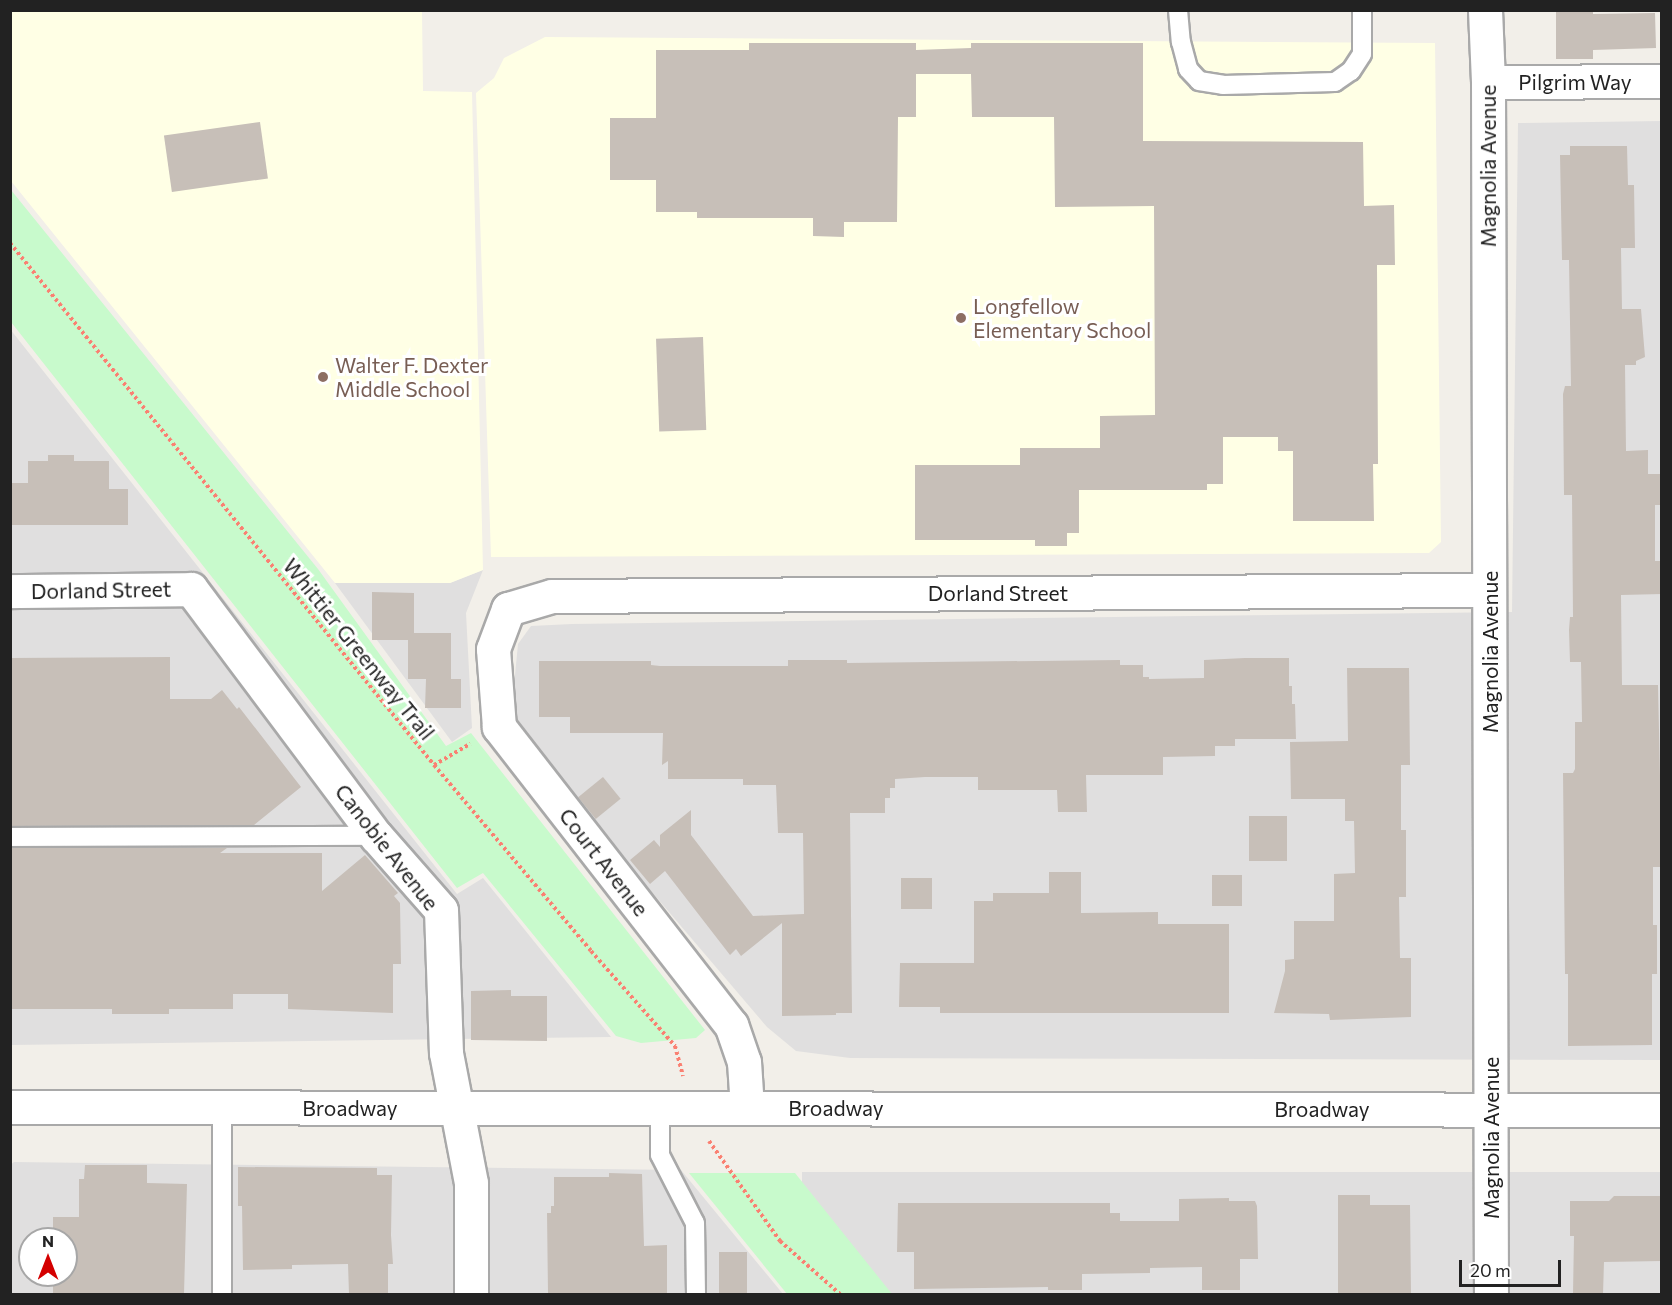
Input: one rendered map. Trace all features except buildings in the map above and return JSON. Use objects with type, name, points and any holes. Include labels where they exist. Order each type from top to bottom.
[{"type":"street","name":"Magnolia Avenue","points":[[1485,10],[1488,82],[1491,1294]]},
{"type":"street","name":"Pilgrim Way","points":[[1488,82],[1662,81]]},
{"type":"street","name":"Dorland Street","points":[[10,591],[191,589]]},
{"type":"street","name":"Canobie Avenue","points":[[191,589],[376,836],[441,910],[446,1053],[471,1183],[471,1294]]},
{"type":"street","name":"Dorland Street","points":[[499,727],[493,650],[508,609],[552,596],[1489,590]]},
{"type":"street","name":"Court Avenue","points":[[499,727],[731,1025],[744,1062],[747,1108]]},
{"type":"street","name":"Broadway","points":[[10,1107],[1662,1110]]},
{"type":"lane","points":[[1178,10],[1181,42],[1188,69],[1198,81],[1223,85],[1335,82],[1352,71],[1362,54],[1362,10]]},
{"type":"lane","points":[[10,837],[376,836]]},
{"type":"lane","points":[[222,1108],[222,1294]]},
{"type":"lane","points":[[660,1108],[660,1155],[695,1223],[696,1294]]},
{"type":"path","name":"Whittier Greenway Trail","points":[[10,243],[434,765],[675,1046],[682,1073]]},
{"type":"path","points":[[434,765],[499,727]]},
{"type":"path","points":[[707,1139],[780,1241],[840,1294]]},
{"type":"shaded area","name":"Walter F. Dexter Middle School","points":[[10,11],[422,11],[423,91],[472,92],[483,570],[450,583],[335,583],[11,181]]},
{"type":"shaded area","name":"Longfellow Elementary School","points":[[545,37],[1435,43],[1441,542],[1429,553],[491,557],[476,93],[494,78],[504,58]]},
{"type":"shaded area","points":[[1661,121],[1661,1060],[850,1058],[796,1051],[767,1027],[530,749],[512,706],[518,644],[531,626],[1512,612],[1518,123]]},
{"type":"shaded area","points":[[10,329],[457,894],[483,878],[611,1037],[11,1045]]},
{"type":"shaded area","points":[[483,570],[466,613],[472,728],[452,742],[335,583],[450,583]]},
{"type":"shaded area","points":[[14,1162],[681,1170],[783,1294],[11,1294],[10,1165]]},
{"type":"shaded area","points":[[802,1172],[1661,1172],[1661,1294],[802,1294]]},
{"type":"green space","points":[[11,190],[318,569],[446,746],[471,733],[705,1030],[696,1038],[641,1043],[616,1036],[483,873],[457,888],[11,322]]},
{"type":"green space","points":[[689,1173],[795,1173],[892,1294],[787,1294]]},
{"type":"place","name":"Longfellow Elementary School","points":[[961,318]]},
{"type":"place","name":"Walter F. Dexter Middle School","points":[[323,377]]}]
